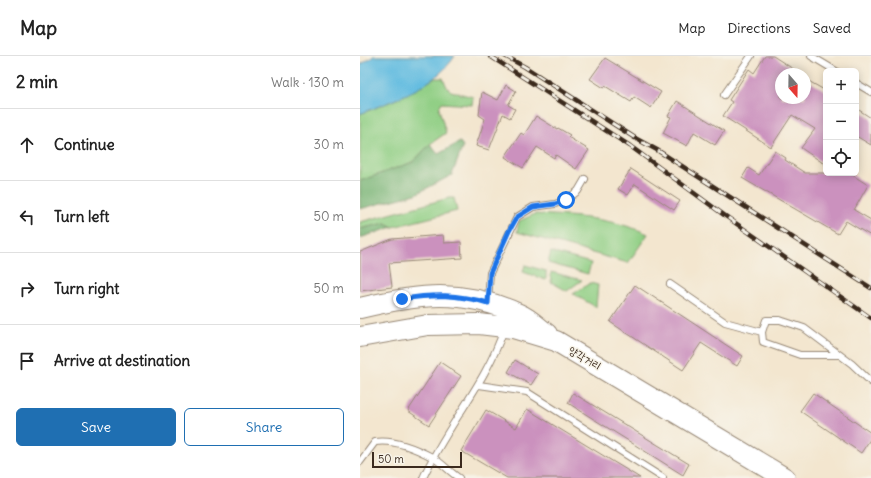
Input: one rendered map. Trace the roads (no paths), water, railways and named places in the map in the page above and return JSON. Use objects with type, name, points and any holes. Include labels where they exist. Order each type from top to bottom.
[{"type":"main road","points":[[360,308],[430,295],[456,295],[484,302],[520,314],[556,341]]},
{"type":"main road","name":"양각거리","points":[[360,337],[428,325],[479,324],[504,327],[556,341],[786,478]]},
{"type":"lane","points":[[724,95],[751,56]]},
{"type":"lane","points":[[811,56],[831,68]]},
{"type":"lane","points":[[859,85],[871,92]]},
{"type":"lane","points":[[484,302],[490,273],[517,217],[533,207],[555,204],[566,200],[578,191],[585,179]]},
{"type":"lane","points":[[670,284],[724,322],[762,332]]},
{"type":"lane","points":[[840,355],[800,355],[763,342],[762,332],[766,320],[780,320],[804,328],[840,355],[852,364],[871,382]]},
{"type":"lane","points":[[423,478],[432,457],[479,385],[496,352],[504,327]]},
{"type":"lane","points":[[479,385],[527,392],[663,478]]},
{"type":"lane","points":[[360,462],[375,442],[386,440],[432,457],[459,478]]},
{"type":"water","points":[[374,56],[455,56],[447,67],[425,84],[399,98],[360,114],[360,65]]},
{"type":"railway","points":[[490,56],[630,146],[724,215],[871,318]]},
{"type":"railway","points":[[505,56],[525,67],[635,138],[657,150],[871,288]]}]
